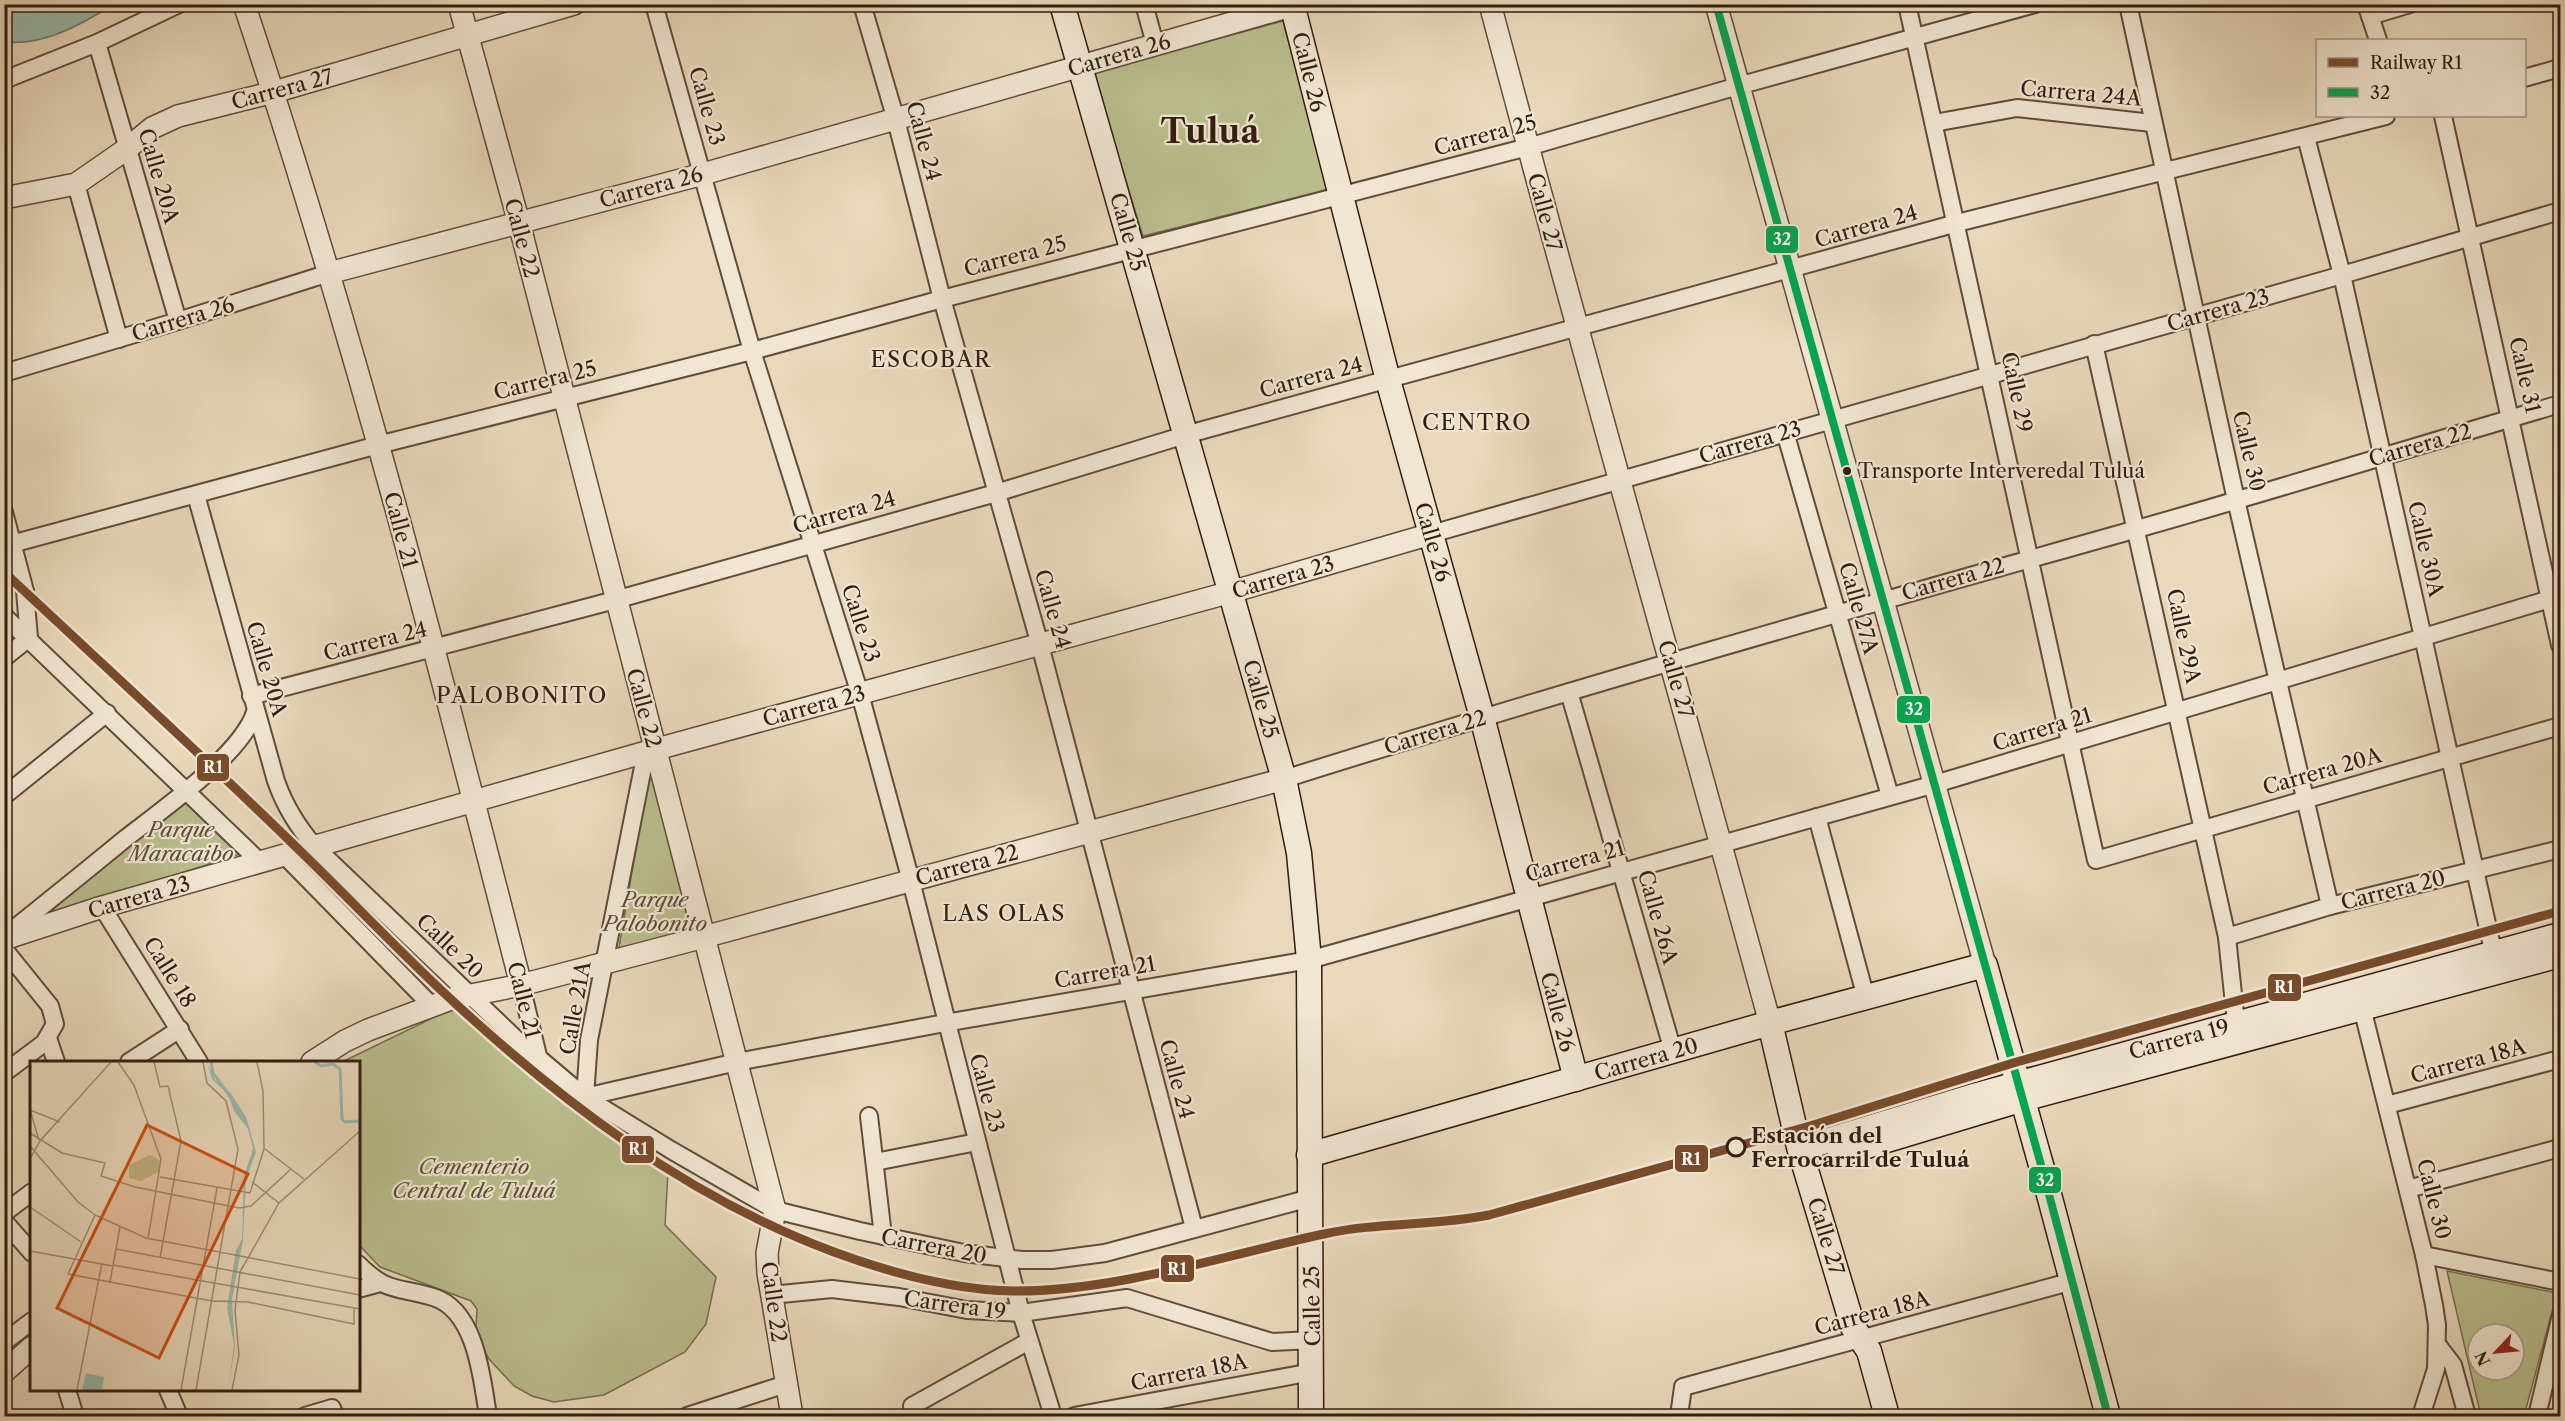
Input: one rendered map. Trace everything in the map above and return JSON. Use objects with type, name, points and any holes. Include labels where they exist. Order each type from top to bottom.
[{"type":"main road","name":"Calle 25","points":[[1062,4],[1284,779],[1299,853],[1309,960],[1311,1416]]},
{"type":"main road","name":"Calle 26","points":[[1294,5],[1340,197],[1388,380],[1482,717],[1576,1079]]},
{"type":"main road","name":"Carrera 19","points":[[2021,1092],[2496,962],[2560,935]]},
{"type":"main road","name":"Carrera 19","points":[[2496,962],[2560,955]]},
{"type":"main road","name":"Carrera 20","points":[[1309,1155],[1775,1021],[1984,965]]},
{"type":"main road","points":[[1984,965],[2073,1281],[2108,1416]]},
{"type":"main road","name":"Carrera 19","points":[[1810,1155],[2021,1092],[2236,1023],[2360,999]]},
{"type":"main road","name":"Calle 27","points":[[1775,1021],[1853,1327],[1867,1342],[1887,1416]]},
{"type":"street","points":[[4,80],[97,43],[179,4]]},
{"type":"street","name":"Calle 21","points":[[244,4],[330,273],[474,802],[539,1061]]},
{"type":"street","name":"Calle 22","points":[[459,4],[564,398],[650,750],[704,937],[775,1210],[767,1253],[771,1295],[792,1416]]},
{"type":"street","name":"Carrera 27","points":[[4,198],[76,184],[128,148],[152,128],[178,116],[274,92],[469,37],[574,4]]},
{"type":"street","name":"Calle 23","points":[[654,4],[752,351],[860,694],[911,881],[945,1023],[1021,1314]]},
{"type":"street","name":"Calle 24","points":[[862,4],[896,120],[942,299],[1040,645],[1194,1228]]},
{"type":"street","points":[[1143,4],[1155,44]]},
{"type":"street","name":"Calle 27","points":[[1490,4],[1618,479],[1775,1021]]},
{"type":"street","points":[[1716,4],[1984,965]]},
{"type":"street","name":"Calle 29","points":[[1907,4],[2031,557],[2096,860]]},
{"type":"street","name":"Carrera 25","points":[[9,545],[378,445],[752,351],[942,299],[1528,147],[2035,4]]},
{"type":"street","name":"Calle 30","points":[[2128,4],[2152,123],[2236,500],[2330,906]]},
{"type":"street","points":[[2378,39],[2368,10],[2410,4]]},
{"type":"street","name":"Carrera 26","points":[[4,373],[330,273],[703,174],[1294,5]]},
{"type":"street","name":"Calle 20A","points":[[97,43],[178,321]]},
{"type":"street","points":[[2526,78],[2560,69]]},
{"type":"street","name":"Carrera 24A","points":[[1934,123],[2017,108],[2152,123]]},
{"type":"street","name":"Carrera 24","points":[[253,704],[433,650],[996,493],[1185,435],[1957,223],[2382,117]]},
{"type":"street","name":"Calle 31","points":[[2443,117],[2512,418],[2556,597],[2560,645]]},
{"type":"street","name":"Calle 30A","points":[[2306,137],[2342,275],[2496,962]]},
{"type":"street","points":[[76,184],[119,339]]},
{"type":"street","name":"Carrera 23","points":[[4,938],[102,907],[650,750],[1231,592],[1618,479],[2342,275],[2560,211]]},
{"type":"street","name":"Calle 29A","points":[[2094,345],[2227,937],[2236,1023]]},
{"type":"street","name":"Carrera 22","points":[[314,1061],[345,1041],[431,1005],[606,963],[1284,779],[1671,660],[2137,529],[2560,404]]},
{"type":"street","name":"Calle 27A","points":[[1785,432],[1890,796]]},
{"type":"street","name":"Calle 20A","points":[[196,495],[253,704],[283,802],[299,828],[315,847]]},
{"type":"street","points":[[4,512],[9,545],[25,591],[29,638]]},
{"type":"street","name":"Carrera 21","points":[[585,1097],[737,1062],[1130,990],[1309,960],[1935,784],[2556,597]]},
{"type":"street","points":[[4,616],[261,863]]},
{"type":"street","points":[[4,658],[29,638]]},
{"type":"street","name":"Calle 26A","points":[[1569,692],[1673,1051]]},
{"type":"street","points":[[4,938],[186,790],[230,750],[252,723],[253,704]]},
{"type":"street","points":[[4,796],[107,713]]},
{"type":"street","name":"Carrera 20A","points":[[2096,860],[2560,726]]},
{"type":"street","name":"Calle 21A","points":[[585,1097],[589,1040],[650,750]]},
{"type":"street","points":[[1817,817],[1866,998]]},
{"type":"street","name":"Calle 20","points":[[315,847],[539,1061],[585,1097]]},
{"type":"street","name":"Carrera 20","points":[[2227,937],[2330,906],[2560,849]]},
{"type":"street","points":[[284,855],[431,1005]]},
{"type":"street","name":"Calle 18","points":[[102,907],[199,1061]]},
{"type":"street","points":[[4,950],[50,1006],[56,1061]]},
{"type":"street","name":"Calle 30","points":[[2360,999],[2408,1188],[2434,1305],[2436,1369],[2421,1416]]},
{"type":"street","points":[[131,1061],[180,1029]]},
{"type":"street","points":[[4,1073],[51,1031]]},
{"type":"street","points":[[334,1061],[345,1041]]},
{"type":"street","name":"Carrera 18A","points":[[2387,1106],[2560,1059]]},
{"type":"street","name":"Carrera 20","points":[[585,1097],[775,1210],[883,1236],[964,1253],[1007,1259],[1052,1260],[1088,1257],[1310,1198]]},
{"type":"street","points":[[868,1116],[883,1236]]},
{"type":"street","points":[[875,1162],[977,1142]]},
{"type":"street","points":[[2408,1188],[2560,1148]]},
{"type":"street","points":[[4,1213],[30,1194]]},
{"type":"street","points":[[4,1221],[30,1251]]},
{"type":"street","points":[[2424,1255],[2560,1282]]},
{"type":"street","points":[[360,1266],[380,1283],[432,1297],[453,1308],[464,1323],[474,1349],[488,1416]]},
{"type":"street","name":"Carrera 18A","points":[[1679,1416],[1683,1387],[1867,1342],[2073,1281]]},
{"type":"street","points":[[360,1288],[380,1283]]},
{"type":"street","name":"Carrera 19","points":[[771,1295],[832,1289],[899,1297],[967,1310],[1021,1314],[1127,1298],[1272,1342],[1312,1340]]},
{"type":"street","points":[[1021,1314],[1053,1416]]},
{"type":"street","points":[[2537,1416],[2560,1319]]},
{"type":"street","points":[[4,1342],[30,1322]]},
{"type":"street","points":[[912,1406],[1029,1341]]},
{"type":"street","points":[[2437,1344],[2453,1365],[2467,1416]]},
{"type":"street","points":[[4,1372],[30,1349]]},
{"type":"street","name":"Carrera 18A","points":[[1074,1416],[1312,1372]]},
{"type":"street","points":[[687,1416],[786,1384]]},
{"type":"street","points":[[68,1391],[75,1416]]},
{"type":"street","points":[[169,1391],[179,1416]]},
{"type":"street","points":[[305,1416],[334,1412]]},
{"type":"green space","points":[[1283,21],[1329,190],[1143,236],[1092,73]]},
{"type":"green space","name":"Parque Palobonito","points":[[650,767],[692,934],[618,953]]},
{"type":"green space","name":"Parque Maracaibo","points":[[184,799],[240,854],[37,920]]},
{"type":"green space","name":"Cementerio Central de Tuluá","points":[[453,1008],[580,1116],[668,1173],[665,1225],[716,1277],[706,1324],[685,1352],[604,1395],[554,1402],[532,1396],[514,1386],[489,1359],[480,1344],[476,1327],[477,1309],[471,1301],[380,1267],[360,1246],[360,1061],[344,1061]]},
{"type":"green space","points":[[2447,1271],[2557,1293],[2524,1416],[2481,1416],[2473,1382],[2526,1382],[2526,1322],[2466,1322],[2466,1352]]},
{"type":"shaded area","points":[[26,5],[112,5],[75,27],[47,37],[33,41],[5,42],[5,9]]},
{"type":"rail line","name":"R1","points":[[4,572],[257,809],[442,991],[531,1070],[578,1107],[675,1174],[779,1229],[877,1267],[922,1279],[967,1287],[1013,1291],[1051,1290],[1090,1285],[1169,1271],[1344,1230],[1489,1215],[1810,1126],[2013,1063],[2560,911]]},
{"type":"transit line","name":"32","points":[[1716,4],[2043,1172],[2108,1416]]},
{"type":"place","name":"Transporte Interveredal Tuluá","points":[[1847,471]]},
{"type":"place","name":"Estación del Ferrocarril de Tuluá","points":[[1736,1147]]},
{"type":"district","name":"Tuluá","points":[[1210,131]]},
{"type":"district","name":"ESCOBAR","points":[[931,359]]},
{"type":"district","name":"CENTRO","points":[[1477,422]]},
{"type":"district","name":"PALOBONITO","points":[[522,695]]},
{"type":"district","name":"LAS OLAS","points":[[1004,913]]}]
